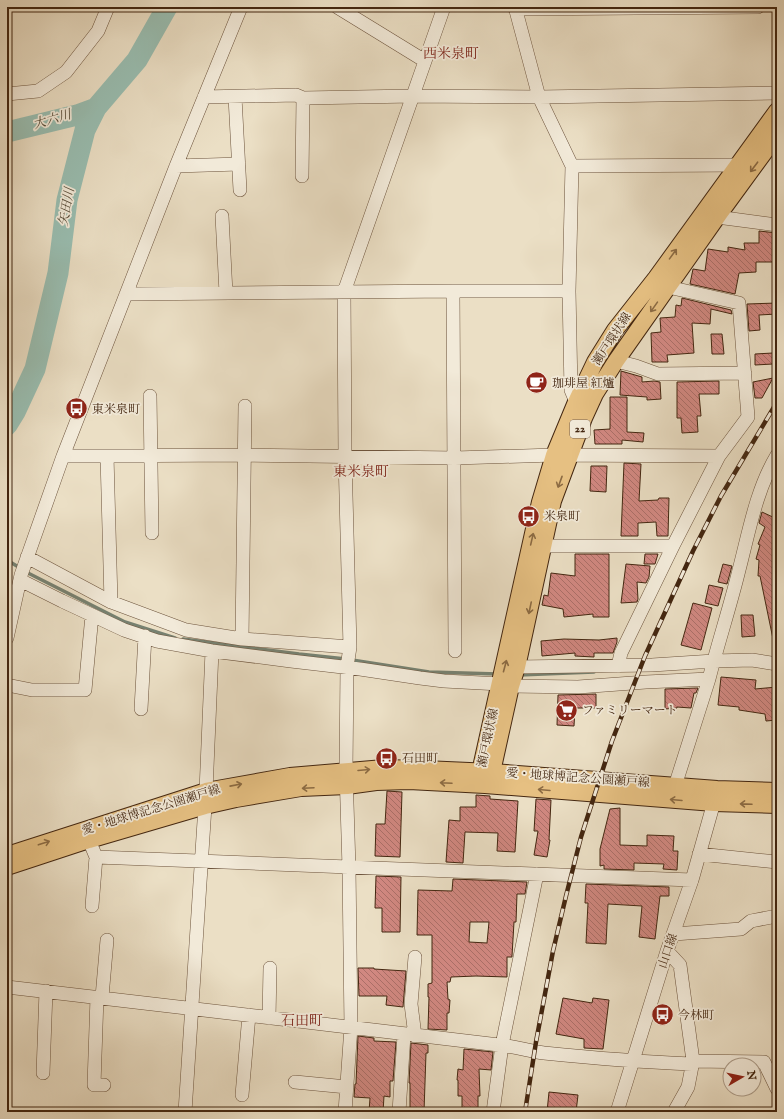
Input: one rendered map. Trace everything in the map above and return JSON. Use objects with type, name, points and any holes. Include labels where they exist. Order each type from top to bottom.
[{"type":"main road","name":"瀬戸環状線","points":[[505,685],[517,667],[544,546],[562,455],[576,402],[596,362],[615,330],[777,111]]},
{"type":"main road","name":"瀬戸環状線","points":[[486,776],[540,502],[562,455],[595,394],[616,361],[717,217],[772,151],[777,135]]},
{"type":"main road","name":"愛・地球博記念公園瀬戸線","points":[[7,855],[205,798],[290,776],[347,779],[384,768],[716,796],[777,805]]},
{"type":"main road","name":"愛・地球博記念公園瀬戸線","points":[[486,776],[675,786],[716,796],[777,791]]},
{"type":"main road","name":"愛・地球博記念公園瀬戸線","points":[[7,867],[89,840],[205,798]]},
{"type":"street","points":[[7,94],[38,90],[66,72],[98,31],[108,7]]},
{"type":"street","points":[[7,638],[23,569],[63,456],[176,166],[240,7]]},
{"type":"street","points":[[337,7],[352,11],[425,61]]},
{"type":"street","points":[[345,1112],[351,1027],[347,779],[348,667],[350,647],[345,457],[344,292],[444,7]]},
{"type":"street","points":[[576,402],[571,390],[568,291],[572,166],[538,97],[515,8],[758,7]]},
{"type":"street","points":[[204,97],[296,95],[303,98],[413,96],[538,97],[777,93]]},
{"type":"street","points":[[235,97],[240,190]]},
{"type":"street","points":[[302,176],[303,98]]},
{"type":"street","points":[[176,166],[238,164]]},
{"type":"street","points":[[572,166],[739,164]]},
{"type":"street","points":[[222,216],[226,293]]},
{"type":"street","points":[[717,217],[777,225]]},
{"type":"street","points":[[618,666],[622,653],[672,546],[719,456],[748,417],[739,302],[668,287]]},
{"type":"street","points":[[453,291],[456,651]]},
{"type":"street","points":[[126,294],[568,291]]},
{"type":"street","points":[[616,361],[658,374],[745,373]]},
{"type":"street","points":[[150,396],[152,533]]},
{"type":"street","points":[[242,639],[245,406]]},
{"type":"street","points":[[63,456],[244,455],[455,458],[562,455],[719,456]]},
{"type":"street","points":[[675,786],[709,679],[729,609],[752,518],[769,468],[777,455]]},
{"type":"street","points":[[106,456],[111,602]]},
{"type":"street","points":[[544,546],[672,546]]},
{"type":"street","points":[[23,569],[186,630],[242,639],[350,647]]},
{"type":"street","points":[[23,569],[92,615],[124,630],[157,641],[212,651],[291,662],[348,667],[444,681],[505,685],[578,687],[709,679]]},
{"type":"street","points":[[7,684],[32,690],[86,690],[92,615]]},
{"type":"street","points":[[141,709],[145,636]]},
{"type":"street","points":[[185,1112],[205,798],[212,651]]},
{"type":"street","points":[[517,667],[618,666],[752,660],[777,664]]},
{"type":"street","name":"山口線","points":[[617,1112],[692,880],[716,796]]},
{"type":"street","points":[[89,840],[96,857],[92,906]]},
{"type":"street","points":[[699,854],[777,862]]},
{"type":"street","points":[[96,857],[349,868],[443,870],[692,880]]},
{"type":"street","points":[[493,1112],[502,1045],[537,874]]},
{"type":"street","points":[[674,934],[742,929],[751,921],[777,916]]},
{"type":"street","points":[[104,1086],[94,1085],[100,997],[107,940]]},
{"type":"street","points":[[668,951],[680,965],[692,1062],[688,1087],[676,1112]]},
{"type":"street","points":[[400,1112],[410,1035],[415,957]]},
{"type":"street","points":[[269,1018],[270,968]]},
{"type":"street","points":[[7,987],[502,1045],[542,1053],[633,1062],[764,1062],[773,1071],[777,1089]]},
{"type":"street","points":[[42,1073],[46,991]]},
{"type":"street","points":[[242,1095],[249,1016]]},
{"type":"street","points":[[295,1082],[347,1087]]},
{"type":"building","points":[[759,231],[777,233],[777,262],[756,262],[756,272],[739,273],[735,294],[690,284],[693,269],[705,271],[708,249],[728,252],[728,247],[745,250],[744,243],[759,243]]},
{"type":"building","points":[[682,298],[731,310],[732,314],[711,309],[710,324],[692,323],[694,353],[667,355],[668,362],[652,362],[651,333],[661,332],[660,318],[675,317],[676,305],[681,306]]},
{"type":"building","points":[[777,303],[777,314],[759,315],[760,330],[749,331],[747,304]]},
{"type":"building","points":[[711,334],[722,334],[724,354],[712,354]]},
{"type":"building","points":[[773,353],[773,364],[755,365],[755,354]]},
{"type":"building","points":[[621,371],[642,377],[642,382],[660,382],[661,399],[647,400],[647,397],[620,395]]},
{"type":"building","points":[[773,378],[762,398],[755,398],[753,382]]},
{"type":"building","points":[[719,381],[719,394],[699,394],[701,416],[697,416],[698,432],[682,433],[681,418],[677,418],[677,382]]},
{"type":"building","points":[[610,397],[627,397],[627,432],[644,433],[643,442],[622,440],[622,444],[595,444],[594,430],[610,429]]},
{"type":"building","points":[[624,463],[641,464],[639,501],[669,498],[668,536],[657,536],[656,522],[638,523],[638,536],[621,536]]},
{"type":"building","points":[[591,466],[607,466],[606,492],[590,491]]},
{"type":"building","points":[[762,512],[777,519],[777,568],[775,590],[777,591],[777,639],[773,639],[760,576],[758,576],[759,560],[756,559],[760,545],[758,544],[765,527],[759,523]]},
{"type":"building","points":[[575,554],[609,554],[609,617],[593,617],[593,614],[564,617],[563,609],[542,605],[544,595],[548,596],[551,573],[575,576]]},
{"type":"building","points":[[645,554],[658,554],[655,564],[644,564]]},
{"type":"building","points":[[626,564],[650,566],[649,577],[646,583],[637,582],[637,602],[621,603]]},
{"type":"building","points":[[723,564],[732,566],[727,584],[718,582]]},
{"type":"building","points":[[709,585],[723,588],[718,606],[705,603]]},
{"type":"building","points":[[693,603],[712,608],[701,650],[681,645]]},
{"type":"building","points":[[741,615],[753,615],[755,636],[742,637]]},
{"type":"building","points":[[617,638],[613,653],[594,653],[594,657],[575,656],[575,653],[542,656],[541,641],[564,639],[599,640]]},
{"type":"building","points":[[721,677],[756,680],[755,689],[777,687],[777,720],[766,721],[765,714],[739,710],[739,707],[718,705]]},
{"type":"building","points":[[698,688],[696,693],[694,693],[691,708],[677,707],[665,709],[665,689]]},
{"type":"building","points":[[596,694],[596,708],[575,708],[574,726],[557,725],[558,695]]},
{"type":"building","points":[[387,791],[402,792],[400,857],[375,856],[376,824],[385,824]]},
{"type":"building","points":[[476,795],[490,796],[490,799],[518,801],[515,852],[497,851],[498,833],[465,832],[463,863],[446,862],[449,820],[460,821],[460,807],[476,807]]},
{"type":"building","points":[[536,799],[551,800],[550,840],[547,857],[534,855],[538,831],[534,831]]},
{"type":"building","points":[[620,808],[620,845],[647,846],[647,835],[674,836],[673,851],[678,851],[677,870],[663,869],[664,864],[634,863],[634,870],[604,869],[604,865],[600,866],[600,849],[610,809]]},
{"type":"building","points":[[376,876],[401,877],[400,932],[382,932],[382,908],[375,908]]},
{"type":"building","points":[[453,879],[527,882],[525,894],[517,894],[516,922],[514,922],[512,957],[507,957],[507,977],[451,977],[450,982],[447,982],[448,999],[450,1000],[449,1013],[447,1013],[447,1030],[428,1029],[428,984],[432,983],[432,935],[417,935],[418,890],[452,891]],"holes":[[[470,922],[489,922],[487,943],[469,942]]]},
{"type":"building","points":[[586,884],[669,887],[669,896],[660,896],[655,939],[639,937],[642,906],[608,904],[606,944],[586,943],[588,903],[585,903]]},
{"type":"building","points":[[358,968],[406,971],[403,1007],[386,1005],[387,996],[359,996]]},
{"type":"building","points":[[563,998],[592,1003],[593,998],[609,1000],[603,1049],[584,1048],[584,1039],[556,1034]]},
{"type":"building","points":[[358,1036],[374,1038],[374,1041],[396,1042],[393,1081],[390,1081],[390,1097],[384,1096],[383,1112],[369,1112],[370,1098],[354,1097]]},
{"type":"building","points":[[411,1043],[428,1045],[428,1053],[426,1053],[424,1112],[410,1112],[409,1083]]},
{"type":"building","points":[[464,1049],[493,1052],[491,1070],[479,1069],[480,1096],[478,1096],[478,1112],[462,1112],[462,1096],[458,1096],[458,1069],[463,1070]]},
{"type":"building","points":[[549,1092],[578,1095],[576,1112],[547,1112]]},
{"type":"waterway","name":"矢田川","points":[[7,425],[15,412],[35,369],[58,273],[67,200],[85,130],[96,108],[137,60],[167,7]]},
{"type":"waterway","name":"大六川","points":[[7,132],[77,115],[96,108]]},
{"type":"waterway","points":[[7,560],[20,568]]},
{"type":"waterway","points":[[26,572],[125,622],[175,638]]},
{"type":"waterway","points":[[183,639],[346,659]]},
{"type":"waterway","points":[[352,660],[429,672],[498,674]]},
{"type":"waterway","points":[[519,675],[594,672]]},
{"type":"railway","points":[[525,1112],[553,951],[581,837],[612,741],[645,656],[693,551],[721,496],[777,402]]},
{"type":"place","name":"珈琲屋 紅爐","points":[[537,383]]},
{"type":"place","name":"東米泉町","points":[[76,409]]},
{"type":"place","name":"米泉町","points":[[529,516]]},
{"type":"place","name":"ファミリーマート","points":[[566,710]]},
{"type":"place","name":"石田町","points":[[387,758]]},
{"type":"place","name":"今林町","points":[[663,1015]]},
{"type":"district","name":"西米泉町","points":[[451,54]]},
{"type":"district","name":"東米泉町","points":[[361,472]]},
{"type":"district","name":"石田町","points":[[302,1021]]}]
